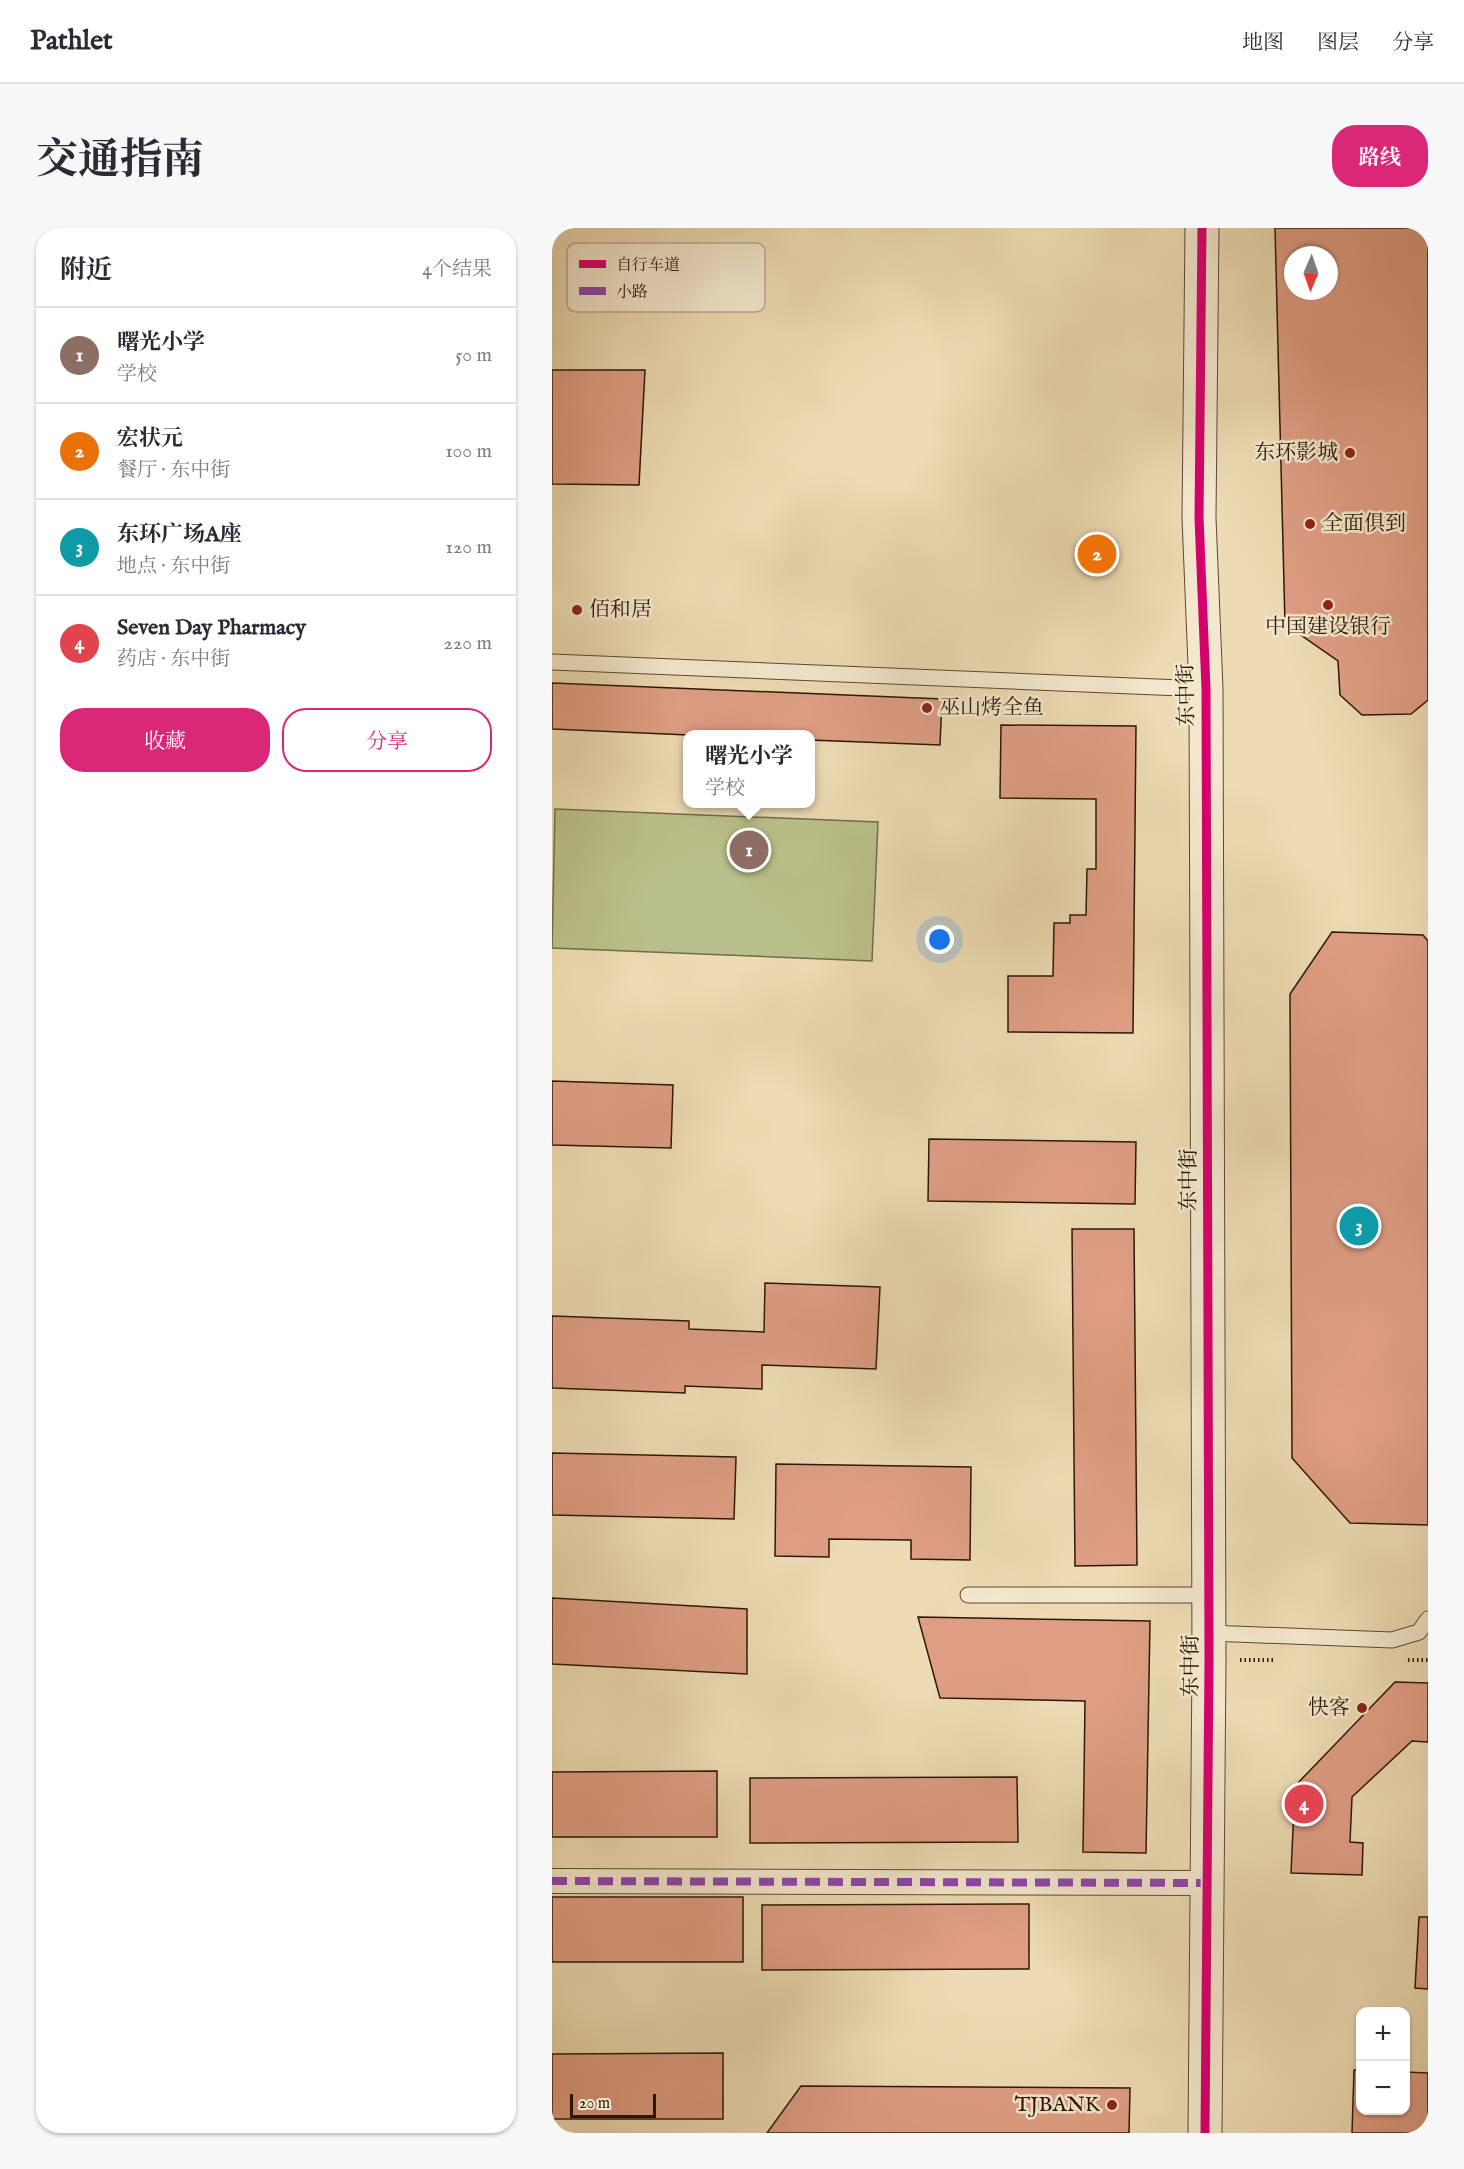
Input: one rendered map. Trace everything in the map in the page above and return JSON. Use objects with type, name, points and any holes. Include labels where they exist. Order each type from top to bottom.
[{"type":"street","name":"东中街","points":[[1202,228],[1198,518],[1206,689],[1209,1595],[1205,2133]]},
{"type":"street","points":[[552,1881],[1207,1883]]},
{"type":"lane","points":[[552,662],[1206,689]]},
{"type":"lane","points":[[968,1595],[1209,1595]]},
{"type":"lane","points":[[1209,1633],[1392,1640],[1419,1632],[1428,1619]]},
{"type":"green space","points":[[555,809],[878,822],[872,961],[552,948]]},
{"type":"building","points":[[1275,228],[1428,228],[1428,700],[1411,714],[1362,715],[1340,695],[1338,661],[1285,624]]},
{"type":"building","points":[[552,370],[645,370],[639,485],[552,484]]},
{"type":"building","points":[[552,683],[942,699],[940,745],[815,740],[815,730],[683,730],[683,735],[552,729]]},
{"type":"building","points":[[1001,725],[1136,726],[1133,1033],[1008,1032],[1008,976],[1053,976],[1054,923],[1070,923],[1070,915],[1086,915],[1087,869],[1096,869],[1096,799],[1000,798]]},
{"type":"building","points":[[1332,932],[1423,935],[1428,941],[1428,1525],[1350,1523],[1292,1458],[1290,994]]},
{"type":"building","points":[[552,1081],[673,1085],[671,1148],[552,1145]]},
{"type":"building","points":[[929,1139],[1136,1142],[1135,1204],[928,1201]]},
{"type":"building","points":[[1072,1229],[1134,1229],[1137,1565],[1075,1566]]},
{"type":"building","points":[[765,1283],[880,1287],[876,1369],[762,1365],[762,1389],[685,1386],[685,1393],[552,1388],[552,1316],[689,1321],[689,1329],[764,1332]]},
{"type":"building","points":[[552,1453],[736,1457],[734,1519],[552,1515]]},
{"type":"building","points":[[776,1464],[971,1467],[970,1560],[911,1559],[911,1540],[829,1539],[829,1557],[775,1556]]},
{"type":"building","points":[[552,1598],[747,1609],[747,1674],[552,1664]]},
{"type":"building","points":[[918,1617],[1150,1621],[1146,1853],[1083,1852],[1085,1701],[940,1698]]},
{"type":"building","points":[[1395,1682],[1428,1683],[1428,1742],[1412,1741],[1352,1797],[1350,1842],[1363,1843],[1362,1875],[1291,1873],[1295,1786]]},
{"type":"building","points":[[717,1771],[717,1837],[552,1837],[552,1772]]},
{"type":"building","points":[[1017,1777],[1018,1842],[750,1843],[750,1778]]},
{"type":"building","points":[[552,1897],[743,1897],[743,1962],[552,1962]]},
{"type":"building","points":[[1029,1904],[1029,1969],[762,1970],[762,1905]]},
{"type":"building","points":[[1419,1917],[1428,1917],[1428,1989],[1415,1988]]},
{"type":"building","points":[[723,2053],[723,2119],[552,2119],[552,2054]]},
{"type":"building","points":[[1354,2070],[1356,2070],[1356,2115],[1410,2115],[1410,2072],[1428,2073],[1428,2133],[1352,2133]]},
{"type":"building","points":[[801,2086],[1130,2088],[1129,2133],[767,2133]]},
{"type":"marked path","points":[[552,1881],[1207,1883]]},
{"type":"cycle path","points":[[1202,228],[1199,518],[1206,689],[1209,1660],[1205,2133]]},
{"type":"place","name":"东环影城","points":[[1350,453]]},
{"type":"place","name":"全面俱到","points":[[1310,524]]},
{"type":"place","name":"宏状元","points":[[1097,554]]},
{"type":"place","name":"中国建设银行","points":[[1328,605]]},
{"type":"place","name":"佰和居","points":[[577,610]]},
{"type":"place","name":"巫山烤全鱼","points":[[927,708]]},
{"type":"place","name":"曙光小学","points":[[749,850]]},
{"type":"place","name":"东环广场A座","points":[[1359,1226]]},
{"type":"place","name":"快客","points":[[1362,1708]]},
{"type":"place","name":"Seven Day Pharmacy","points":[[1304,1804]]},
{"type":"place","name":"TJBANK","points":[[1112,2105]]}]
